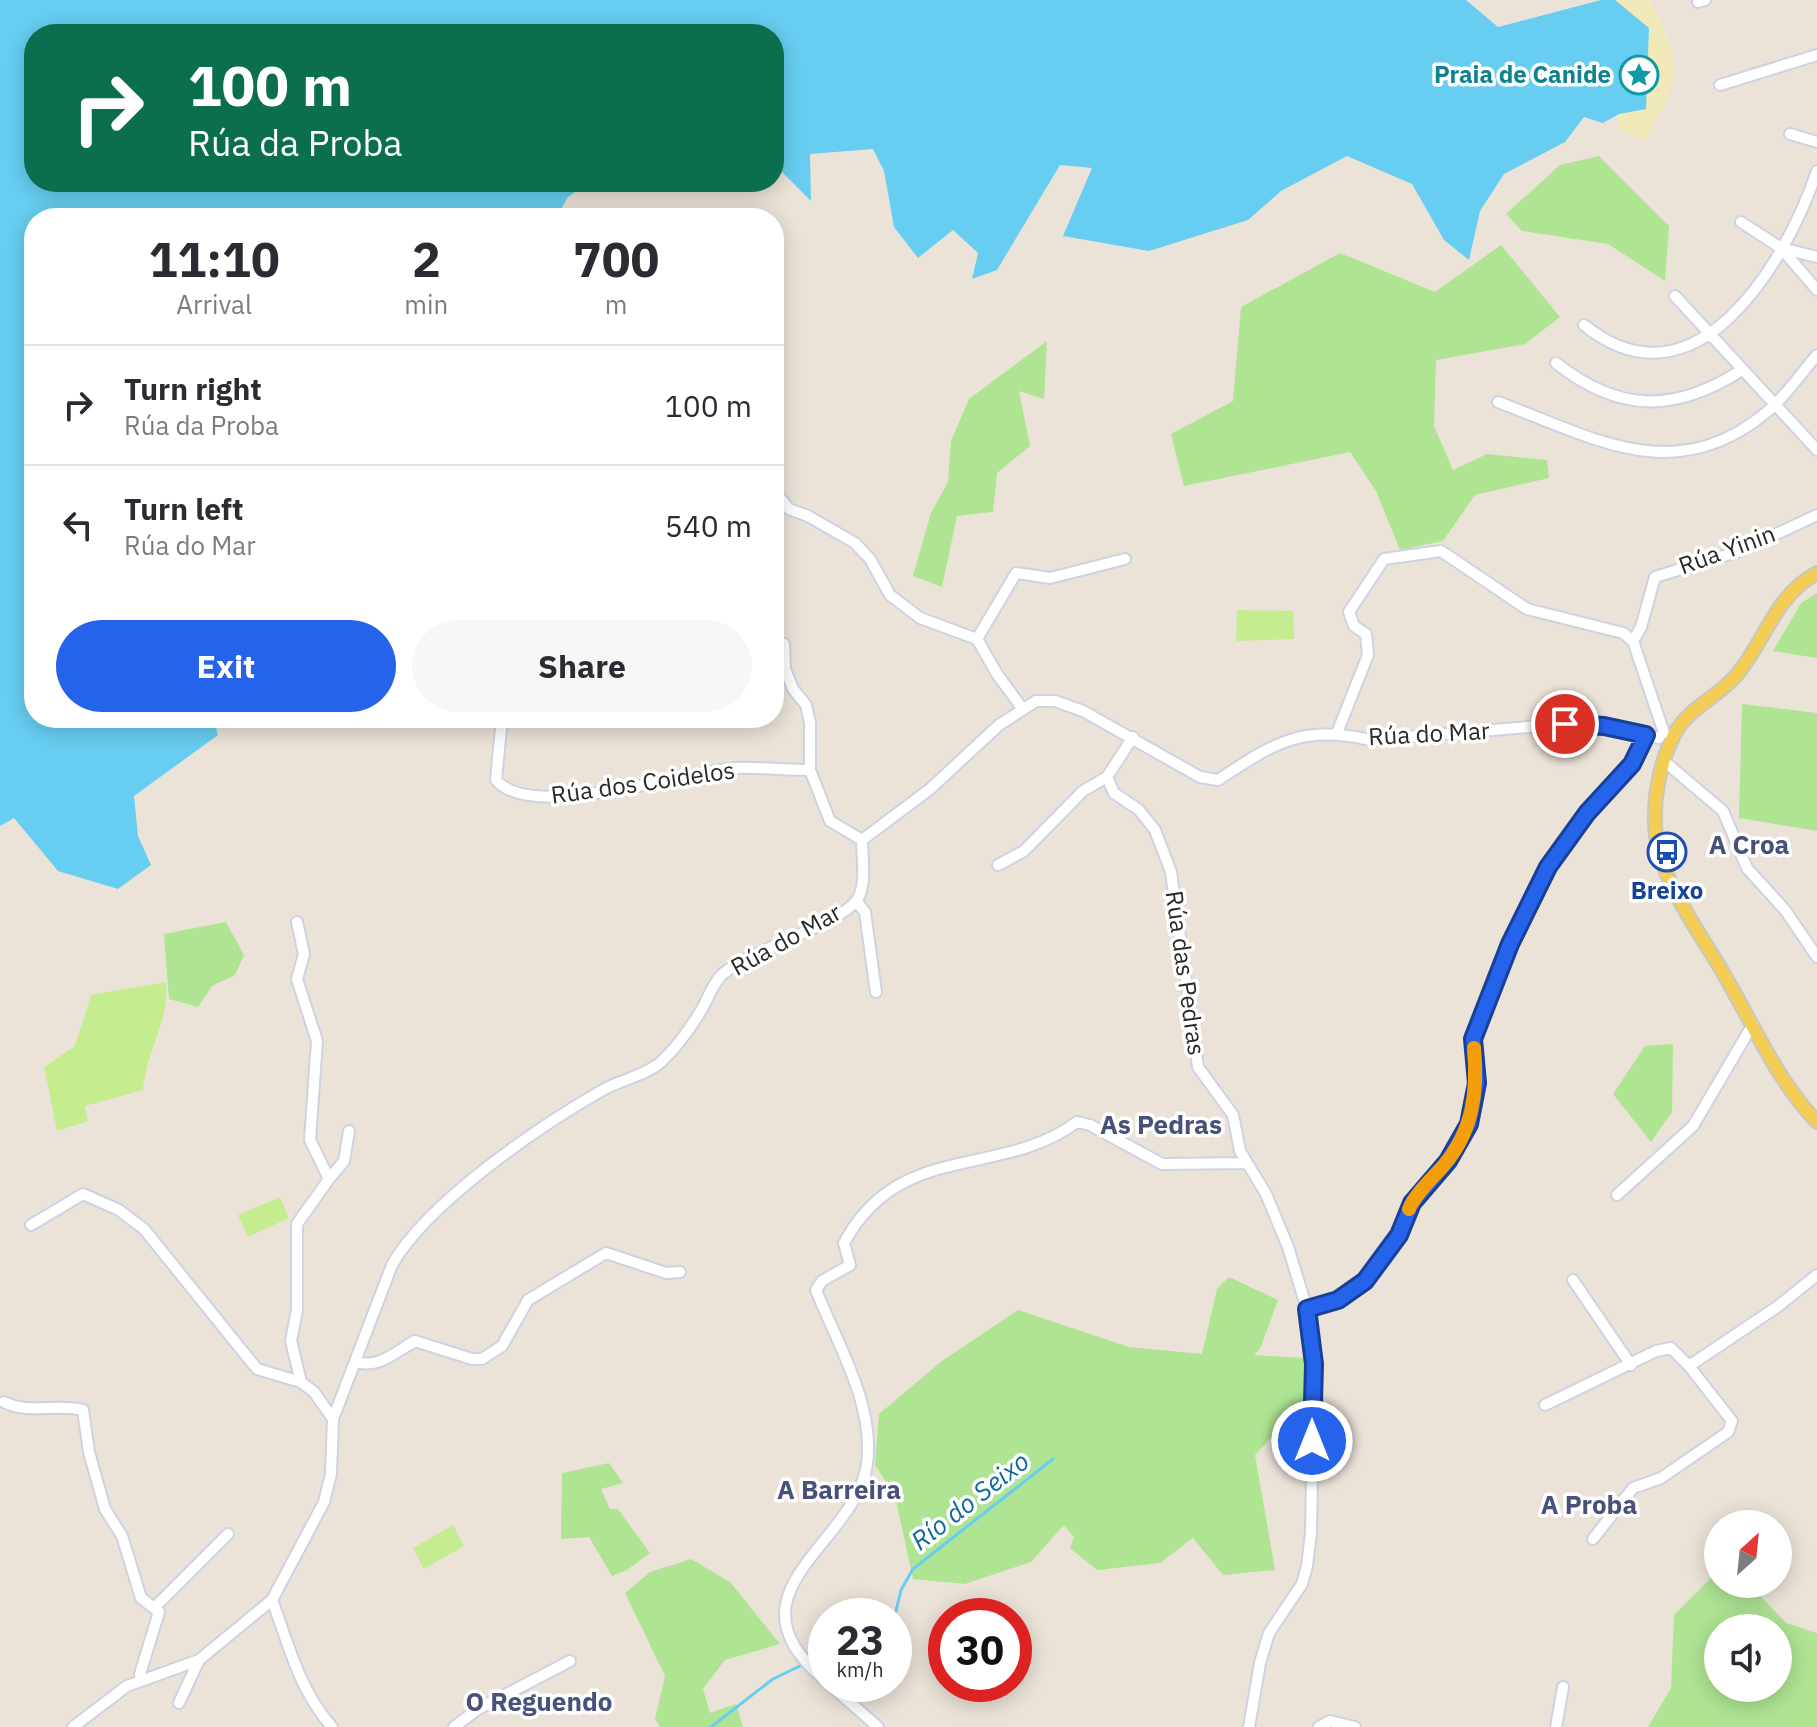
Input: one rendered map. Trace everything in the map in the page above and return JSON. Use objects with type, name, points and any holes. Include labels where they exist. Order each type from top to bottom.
[{"type":"main road","points":[[1817,573],[1804,580],[1782,602],[1734,678],[1665,735],[1668,749],[1655,808],[1661,857],[1788,1085],[1817,1122]]},
{"type":"street","points":[[1720,85],[1817,55]]},
{"type":"street","points":[[1790,134],[1817,142]]},
{"type":"street","points":[[1584,325],[1607,343],[1627,351],[1649,354],[1675,352],[1710,334],[1746,299],[1781,248],[1800,216],[1817,171]]},
{"type":"street","points":[[1741,222],[1781,248],[1817,290]]},
{"type":"street","points":[[1781,248],[1817,257]]},
{"type":"street","points":[[1675,296],[1817,450]]},
{"type":"street","points":[[1498,402],[1627,451],[1676,453],[1724,440],[1774,404],[1817,355]]},
{"type":"street","points":[[1556,363],[1576,379],[1606,394],[1635,402],[1673,402],[1714,388],[1742,370]]},
{"type":"street","points":[[784,503],[789,509],[808,516],[855,543],[870,559],[890,595],[920,618],[977,639],[1022,708],[930,789],[862,840],[830,821],[810,770],[810,723],[806,705],[793,689],[785,669],[784,644]]},
{"type":"street","name":"Rúa Yinin","points":[[1633,641],[1641,627],[1655,577],[1740,551],[1817,515]]},
{"type":"street","points":[[1337,733],[1368,655],[1366,634],[1354,626],[1349,612],[1384,559],[1441,551],[1527,609],[1623,633],[1633,641],[1665,735]]},
{"type":"street","points":[[977,639],[1016,573],[1050,578],[1125,559]]},
{"type":"street","name":"Rúa do Mar","points":[[1022,708],[1036,701],[1055,701],[1083,711],[1200,777],[1218,780],[1274,745],[1307,734],[1337,733],[1371,740],[1565,724],[1665,735]]},
{"type":"street","name":"Rúa dos Coidelos","points":[[501,728],[496,780],[506,792],[530,797],[598,793],[735,768],[810,770]]},
{"type":"street","points":[[1307,1309],[1338,1300],[1365,1281],[1392,1248],[1412,1203],[1448,1161],[1469,1124],[1477,1083],[1473,1039],[1510,944],[1548,867],[1587,813],[1632,764],[1646,735]]},
{"type":"street","points":[[998,865],[1024,851],[1083,791],[1107,777],[1133,737]]},
{"type":"street","points":[[1665,762],[1723,811],[1747,868],[1785,910],[1817,957]]},
{"type":"street","name":"Rúa das Pedras","points":[[1107,777],[1114,793],[1139,810],[1155,830],[1171,872],[1198,1067],[1233,1115],[1240,1151],[1266,1194],[1288,1247],[1307,1309],[1314,1364],[1311,1533],[1307,1566],[1302,1584],[1269,1633],[1260,1663],[1249,1727]]},
{"type":"street","name":"Rúa do Mar","points":[[73,1727],[127,1686],[199,1660],[272,1600],[324,1502],[331,1474],[333,1419],[392,1265],[405,1241],[424,1221],[538,1132],[601,1090],[657,1065],[682,1041],[721,976],[771,945],[822,923],[856,901],[862,888],[862,840]]},
{"type":"street","points":[[856,901],[865,912],[876,992]]},
{"type":"street","points":[[297,922],[304,954],[297,979],[317,1041],[310,1140],[329,1179]]},
{"type":"street","points":[[1617,1195],[1693,1126],[1753,1024]]},
{"type":"street","points":[[808,1664],[793,1649],[784,1612],[794,1583],[855,1493],[867,1467],[868,1437],[863,1405],[816,1290],[822,1281],[850,1265],[844,1243],[853,1226],[891,1191],[929,1169],[1036,1147],[1077,1122],[1090,1125],[1162,1164],[1247,1163]]},
{"type":"street","points":[[301,1382],[291,1341],[297,1310],[297,1224],[344,1161],[349,1131]]},
{"type":"street","points":[[31,1225],[83,1194],[119,1210],[144,1229],[257,1369],[301,1382],[314,1392],[333,1419]]},
{"type":"street","points":[[355,1362],[367,1366],[385,1360],[415,1341],[472,1359],[482,1359],[502,1346],[528,1300],[606,1253],[666,1273],[680,1272]]},
{"type":"street","points":[[1689,1366],[1777,1307],[1817,1275]]},
{"type":"street","points":[[1573,1280],[1631,1365]]},
{"type":"street","points":[[1545,1405],[1656,1351],[1671,1348],[1732,1421],[1728,1432],[1661,1478],[1633,1488],[1593,1539]]},
{"type":"street","points":[[4,1402],[30,1410],[65,1406],[83,1410],[89,1452],[105,1509],[122,1536],[141,1598],[154,1608],[159,1619],[140,1674],[141,1680]]},
{"type":"street","points":[[154,1608],[228,1534]]},
{"type":"street","points":[[272,1600],[299,1679],[314,1708],[332,1727]]},
{"type":"street","name":"Rúa do Mar","points":[[179,1703],[199,1660]]},
{"type":"street","points":[[454,1727],[478,1709],[570,1661]]},
{"type":"street","points":[[1556,1727],[1563,1687]]},
{"type":"street","points":[[850,1702],[878,1727]]},
{"type":"street","points":[[1319,1727],[1330,1721],[1355,1727]]},
{"type":"green space","points":[[1599,156],[1669,226],[1665,281],[1608,244],[1522,231],[1506,214],[1560,165]]},
{"type":"green space","points":[[1501,245],[1560,317],[1525,344],[1436,360],[1434,426],[1453,470],[1487,454],[1547,460],[1549,478],[1475,495],[1443,541],[1400,550],[1376,491],[1350,452],[1184,486],[1171,434],[1233,401],[1241,307],[1340,253],[1435,292]]},
{"type":"green space","points":[[1047,341],[1044,399],[1019,391],[1030,446],[997,473],[993,512],[957,516],[942,587],[913,576],[931,513],[948,482],[951,441],[969,399]]},
{"type":"green space","points":[[1817,593],[1817,658],[1773,651],[1801,603]]},
{"type":"green space","points":[[1237,610],[1293,611],[1294,639],[1236,641]]},
{"type":"green space","points":[[1742,704],[1817,713],[1817,831],[1739,818]]},
{"type":"green space","points":[[226,922],[244,955],[235,975],[212,986],[198,1007],[169,999],[164,934]]},
{"type":"green space","points":[[166,982],[165,1010],[148,1062],[143,1090],[85,1106],[88,1121],[57,1131],[44,1067],[75,1046],[91,995]]},
{"type":"green space","points":[[1673,1044],[1672,1112],[1651,1142],[1613,1094],[1645,1046]]},
{"type":"green space","points":[[280,1197],[289,1218],[248,1237],[238,1215]]},
{"type":"green space","points":[[1229,1277],[1278,1300],[1260,1349],[1254,1355],[1304,1358],[1303,1439],[1274,1435],[1255,1455],[1275,1570],[1223,1575],[1193,1538],[1160,1563],[1097,1570],[1070,1548],[1074,1537],[1064,1525],[1031,1562],[965,1584],[913,1579],[895,1496],[875,1465],[879,1414],[942,1361],[1018,1310],[1129,1347],[1202,1354],[1217,1289]]},
{"type":"green space","points":[[609,1463],[623,1483],[601,1489],[610,1509],[618,1509],[650,1553],[627,1570],[612,1576],[589,1537],[561,1539],[562,1473]]},
{"type":"green space","points":[[453,1525],[464,1546],[424,1569],[413,1548]]},
{"type":"green space","points":[[691,1559],[730,1582],[780,1644],[725,1660],[703,1689],[710,1713],[736,1704],[743,1727],[660,1727],[655,1719],[665,1676],[625,1593],[650,1572]]},
{"type":"green space","points":[[1704,1585],[1704,1598],[1762,1598],[1777,1614],[1704,1614],[1704,1702],[1792,1702],[1792,1625],[1817,1633],[1817,1727],[1648,1727],[1671,1688],[1674,1615]]},
{"type":"sand","name":"Praia de Canide","points":[[1614,0],[1649,0],[1661,21],[1673,56],[1671,86],[1645,140],[1618,130]]},
{"type":"water","points":[[0,0],[1466,0],[1498,27],[1601,0],[1615,0],[1649,28],[1646,109],[1619,114],[1603,123],[1584,117],[1565,142],[1504,174],[1480,211],[1469,260],[1444,240],[1412,184],[1347,156],[1281,191],[1248,220],[1149,251],[1063,236],[1092,168],[1060,165],[997,270],[972,279],[978,253],[953,230],[918,258],[894,227],[884,171],[873,149],[810,154],[811,201],[784,174],[784,24],[24,24],[24,192],[575,192],[562,208],[24,208],[24,728],[216,728],[218,735],[134,796],[138,836],[151,865],[118,889],[58,871],[14,818],[0,826]]},
{"type":"waterway","name":"Río do Seixo","points":[[899,1598],[913,1569],[1053,1459]]},
{"type":"waterway","name":"Río do Seixo","points":[[711,1727],[773,1679],[804,1664]]},
{"type":"slow traffic","points":[[1409,1209],[1448,1161],[1469,1124],[1477,1083],[1474,1048]]},
{"type":"place","name":"Praia de Canide","points":[[1639,75]]},
{"type":"place","name":"Breixo","points":[[1667,852]]},
{"type":"district","name":"A Croa","points":[[1749,845]]},
{"type":"district","name":"As Pedras","points":[[1161,1125]]},
{"type":"district","name":"A Barreira","points":[[839,1490]]},
{"type":"district","name":"A Proba","points":[[1589,1505]]},
{"type":"district","name":"O Reguendo","points":[[539,1702]]},
{"type":"route","points":[[1312,1441],[1314,1364],[1307,1309],[1338,1300],[1365,1281],[1385,1260],[1412,1203],[1448,1161],[1469,1124],[1477,1083],[1473,1039],[1510,944],[1548,867],[1587,813],[1632,764],[1646,735],[1604,726],[1565,724]]}]
